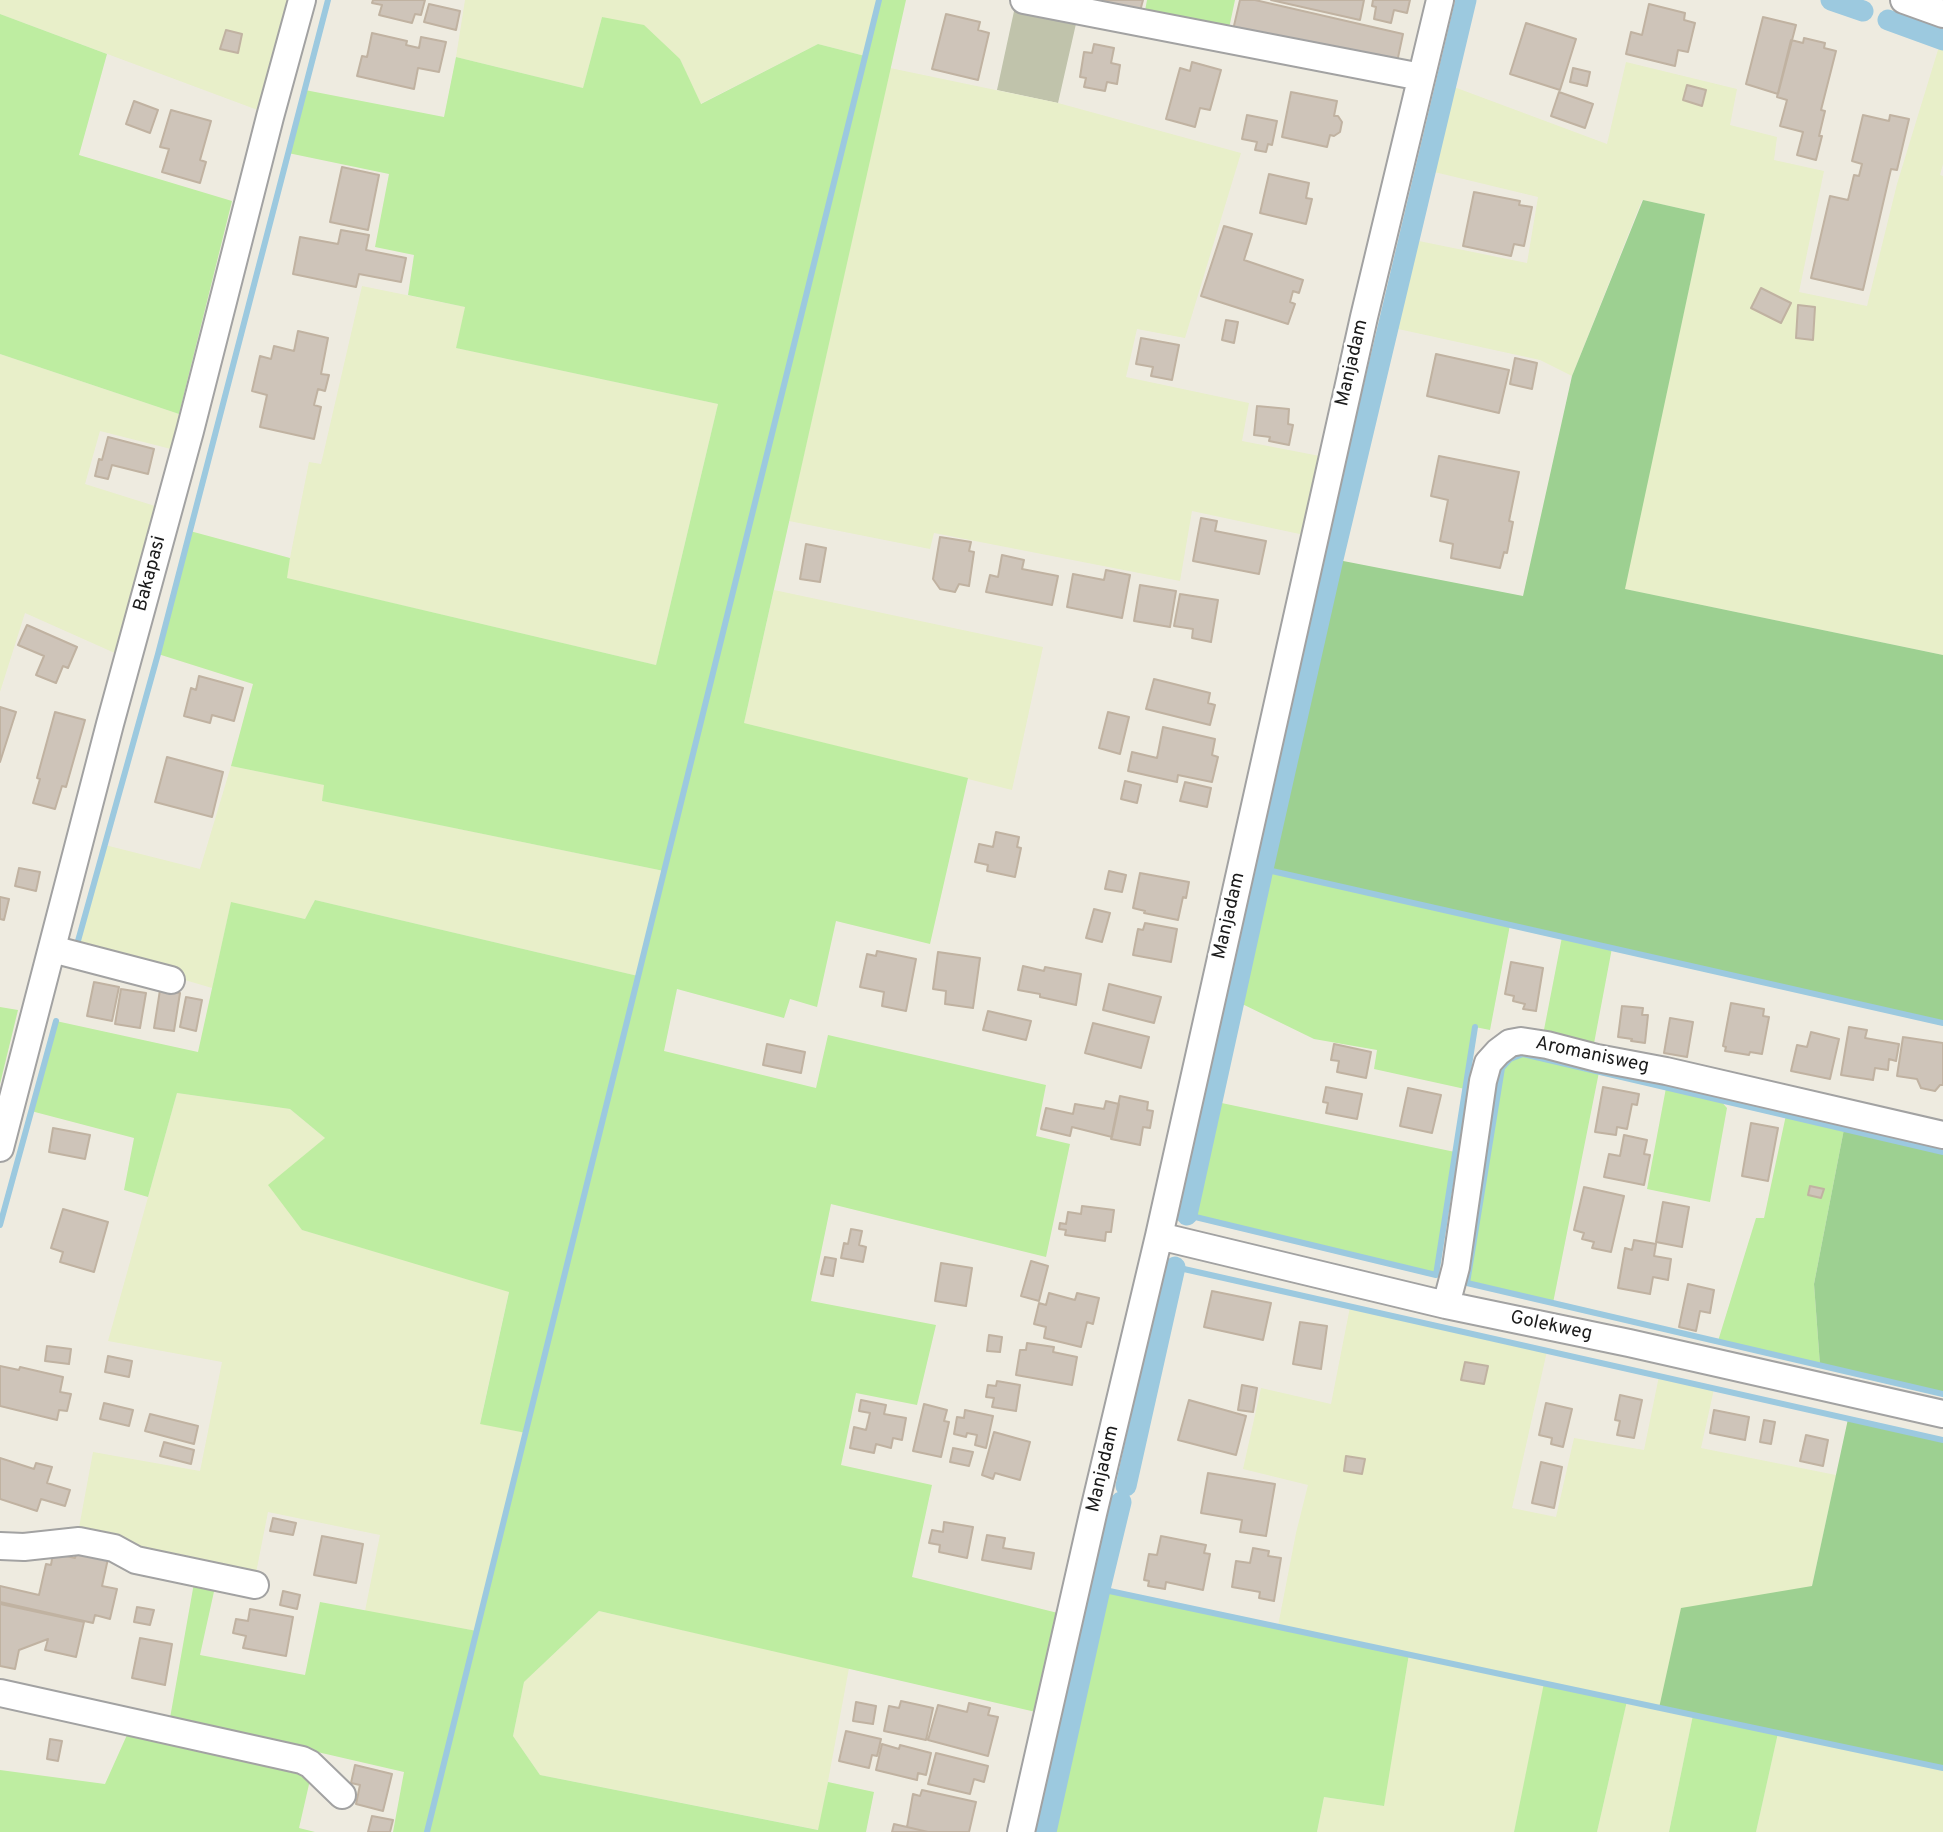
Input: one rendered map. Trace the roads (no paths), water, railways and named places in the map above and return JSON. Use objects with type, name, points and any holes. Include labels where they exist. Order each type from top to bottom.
[{"type":"street","name":"Bakapasi","points":[[0,1148],[302,0]]},
{"type":"street","points":[[1024,0],[1421,77]]},
{"type":"street","name":"Manjadam","points":[[1021,1832],[1159,1236],[1360,331],[1440,0]]},
{"type":"street","points":[[1904,0],[1943,14]]},
{"type":"street","points":[[51,949],[171,980]]},
{"type":"street","name":"Aromanisweg","points":[[1446,1306],[1456,1267],[1483,1080],[1488,1063],[1510,1043],[1521,1041],[1547,1045],[1943,1135]]},
{"type":"street","name":"Golekweg","points":[[1159,1236],[1446,1306],[1629,1343],[1943,1414]]},
{"type":"street","points":[[0,1546],[24,1547],[79,1541],[114,1548],[136,1560],[255,1585]]},
{"type":"street","points":[[0,1693],[302,1760],[342,1795]]},
{"type":"waterway","points":[[76,948],[158,654],[328,0]]},
{"type":"waterway","points":[[427,1832],[879,0]]},
{"type":"waterway","points":[[1187,1215],[1333,559],[1466,0]]},
{"type":"waterway","points":[[1831,0],[1863,11]]},
{"type":"waterway","points":[[1888,20],[1943,40]]},
{"type":"waterway","points":[[1263,869],[1943,1023]]},
{"type":"waterway","points":[[0,1225],[56,1021]]},
{"type":"waterway","points":[[1187,1215],[1436,1275],[1475,1027]]},
{"type":"waterway","points":[[1943,1152],[1523,1054],[1510,1059],[1502,1068],[1467,1283],[1943,1394]]},
{"type":"waterway","points":[[1175,1267],[1943,1440]]},
{"type":"waterway","points":[[1126,1486],[1175,1267]]},
{"type":"waterway","points":[[1046,1832],[1121,1502]]},
{"type":"waterway","points":[[1100,1589],[1943,1768]]}]
